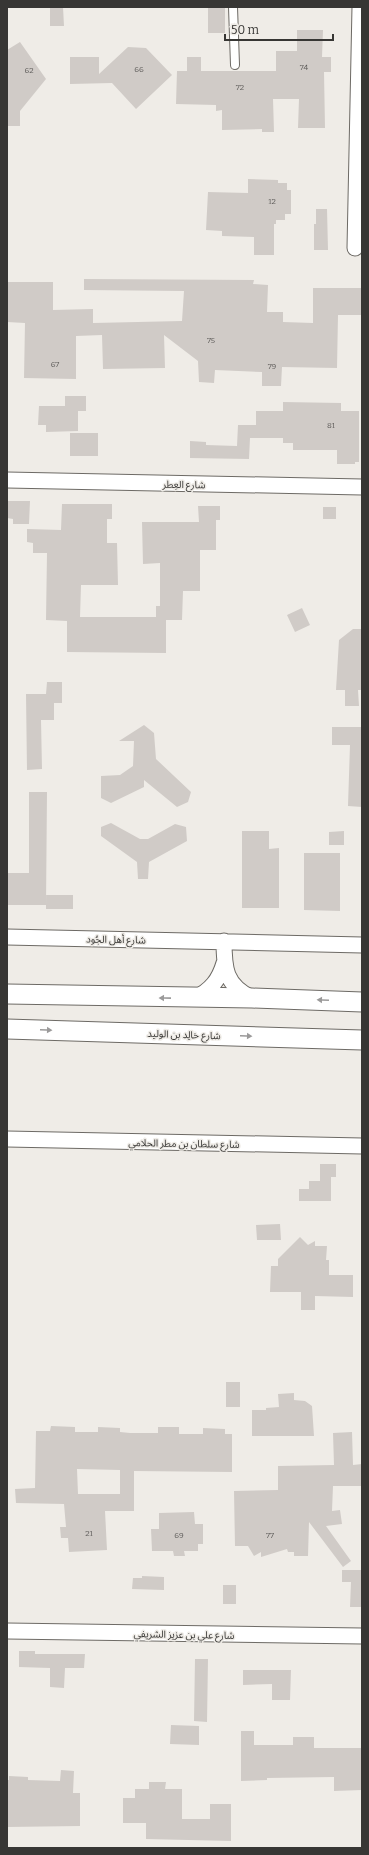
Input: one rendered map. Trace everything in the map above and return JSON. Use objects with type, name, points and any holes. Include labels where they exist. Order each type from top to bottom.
[{"type":"street","points":[[355,248],[360,7]]},
{"type":"street","name":"شارع العِطر","points":[[7,480],[362,487]]},
{"type":"street","name":"شارع أهل الجُود","points":[[7,937],[362,945]]},
{"type":"street","points":[[224,941],[224,963],[230,980],[243,994],[252,998]]},
{"type":"street","points":[[195,998],[205,993],[214,984],[224,963]]},
{"type":"street","points":[[7,994],[252,998],[362,1002]]},
{"type":"street","name":"شارع خالِد بن الوليد","points":[[7,1029],[362,1040]]},
{"type":"street","name":"شارع سلطان بن مطر الحلامي","points":[[7,1139],[362,1146]]},
{"type":"street","name":"شارع علي بن عزيز الشريفي","points":[[7,1631],[362,1636]]},
{"type":"lane","points":[[233,7],[235,65]]},
{"type":"building","points":[[50,7],[63,7],[64,26],[50,26]]},
{"type":"building","points":[[208,7],[225,7],[225,33],[208,33]]},
{"type":"building","points":[[297,30],[323,30],[322,57],[331,57],[331,72],[324,72],[325,128],[298,128],[299,99],[273,99],[274,132],[262,132],[262,129],[222,130],[222,110],[216,111],[216,105],[176,104],[177,71],[187,71],[187,57],[201,57],[201,71],[276,71],[276,51],[297,51]]},
{"type":"building","points":[[20,42],[46,79],[20,111],[20,126],[7,126],[7,50]]},
{"type":"building","points":[[128,47],[146,48],[172,75],[136,109],[112,83],[70,84],[70,57],[99,57],[99,74]]},
{"type":"building","points":[[248,179],[278,180],[278,183],[287,183],[287,190],[291,190],[291,214],[285,214],[285,220],[276,220],[276,224],[274,224],[274,255],[254,255],[254,237],[222,236],[222,231],[206,230],[208,192],[248,193]]},
{"type":"building","points":[[316,209],[327,209],[328,250],[314,250],[314,224],[316,224]]},
{"type":"building","points":[[84,279],[254,280],[253,284],[268,285],[267,312],[283,312],[283,322],[313,323],[313,288],[362,288],[362,315],[338,315],[337,368],[282,367],[281,386],[262,386],[262,372],[215,370],[214,383],[199,382],[198,361],[164,335],[165,368],[103,369],[102,335],[76,336],[76,379],[24,378],[25,323],[7,322],[7,282],[53,282],[53,310],[93,309],[93,323],[182,321],[184,291],[84,290]]},
{"type":"building","points":[[65,396],[86,396],[86,411],[78,411],[78,431],[46,432],[46,425],[38,425],[39,406],[65,406]]},
{"type":"building","points":[[283,402],[341,403],[341,411],[359,411],[359,462],[355,462],[355,464],[337,464],[337,450],[293,450],[293,443],[283,443],[283,438],[250,438],[249,459],[190,458],[190,441],[206,442],[206,445],[237,446],[238,425],[256,425],[256,411],[283,411]]},
{"type":"building","points":[[70,433],[98,433],[98,456],[70,456]]},
{"type":"building","points":[[7,501],[30,501],[29,524],[13,524],[13,519],[7,518]]},
{"type":"building","points":[[62,504],[112,504],[112,519],[107,519],[107,543],[117,543],[118,585],[81,585],[80,617],[156,617],[156,606],[160,606],[160,563],[143,564],[142,522],[199,522],[198,506],[220,506],[220,520],[216,520],[216,550],[200,550],[200,591],[183,591],[182,620],[166,620],[166,653],[67,652],[67,621],[46,620],[47,553],[33,553],[33,543],[27,542],[27,529],[61,530]]},
{"type":"building","points":[[323,507],[336,507],[336,519],[323,519]]},
{"type":"building","points":[[302,608],[310,625],[295,632],[287,615]]},
{"type":"building","points":[[353,629],[362,629],[362,690],[358,690],[359,706],[345,706],[345,690],[336,690],[339,640]]},
{"type":"building","points":[[47,682],[62,682],[62,703],[54,703],[54,720],[41,720],[42,769],[27,770],[26,694],[46,694]]},
{"type":"building","points":[[144,725],[154,733],[156,759],[191,792],[188,802],[177,807],[144,780],[144,787],[111,803],[101,798],[101,776],[120,775],[133,766],[134,741],[119,741]]},
{"type":"building","points":[[332,727],[362,727],[362,807],[348,806],[350,745],[332,745]]},
{"type":"building","points":[[29,792],[47,792],[46,905],[7,905],[7,873],[29,873]]},
{"type":"building","points":[[111,823],[140,839],[148,839],[175,824],[186,827],[187,841],[149,862],[148,879],[138,879],[137,862],[101,836],[101,827]]},
{"type":"building","points":[[242,831],[269,831],[269,849],[279,848],[279,908],[242,908]]},
{"type":"building","points":[[344,831],[344,845],[329,845],[329,832]]},
{"type":"building","points":[[304,853],[340,853],[340,911],[304,910]]},
{"type":"building","points":[[46,895],[73,895],[73,909],[46,909]]},
{"type":"building","points":[[320,1164],[336,1164],[336,1177],[331,1177],[331,1201],[299,1201],[299,1189],[309,1189],[309,1181],[320,1181]]},
{"type":"building","points":[[280,1224],[281,1240],[257,1240],[256,1225]]},
{"type":"building","points":[[300,1237],[308,1245],[315,1241],[315,1246],[327,1246],[326,1260],[329,1260],[329,1275],[353,1275],[353,1297],[315,1296],[315,1310],[301,1310],[301,1292],[270,1292],[271,1266],[278,1266],[278,1259]]},
{"type":"building","points":[[226,1382],[240,1382],[240,1407],[226,1407]]},
{"type":"building","points":[[294,1393],[294,1400],[305,1401],[312,1406],[314,1436],[252,1436],[252,1410],[266,1410],[266,1408],[279,1407],[278,1394]]},
{"type":"building","points":[[51,1426],[75,1427],[75,1432],[98,1432],[98,1427],[120,1428],[120,1432],[130,1433],[158,1433],[158,1427],[179,1427],[179,1434],[203,1434],[203,1428],[225,1429],[225,1434],[232,1434],[232,1472],[134,1471],[134,1511],[105,1511],[107,1550],[69,1552],[68,1538],[61,1538],[60,1527],[66,1527],[64,1504],[16,1503],[15,1489],[35,1488],[36,1431],[50,1431]],"holes":[[[77,1469],[120,1470],[120,1494],[78,1494]]]},
{"type":"building","points":[[352,1432],[353,1465],[362,1464],[362,1486],[333,1486],[332,1511],[340,1510],[342,1524],[326,1526],[351,1561],[343,1567],[309,1522],[308,1556],[294,1556],[294,1552],[288,1552],[287,1549],[261,1557],[261,1552],[254,1556],[248,1546],[235,1546],[234,1491],[278,1490],[278,1466],[334,1465],[333,1433]]},
{"type":"building","points":[[194,1512],[195,1524],[203,1524],[203,1544],[198,1544],[198,1551],[184,1551],[185,1556],[174,1556],[173,1551],[152,1551],[151,1529],[159,1529],[159,1513]]},
{"type":"building","points":[[342,1570],[362,1570],[362,1607],[350,1607],[351,1582],[342,1582]]},
{"type":"building","points":[[142,1576],[164,1577],[164,1590],[132,1589],[133,1578],[142,1578]]},
{"type":"building","points":[[223,1585],[236,1585],[236,1604],[223,1604]]},
{"type":"building","points":[[19,1651],[35,1651],[35,1654],[85,1654],[84,1668],[65,1668],[64,1688],[50,1687],[50,1668],[19,1667]]},
{"type":"building","points":[[195,1659],[208,1659],[207,1722],[194,1721]]},
{"type":"building","points":[[243,1670],[291,1670],[290,1700],[272,1700],[272,1684],[243,1685]]},
{"type":"building","points":[[171,1725],[199,1726],[199,1745],[170,1744]]},
{"type":"building","points":[[241,1731],[254,1731],[254,1745],[293,1745],[293,1737],[314,1737],[314,1748],[362,1748],[362,1790],[334,1791],[334,1777],[267,1778],[267,1780],[241,1781]]},
{"type":"building","points":[[61,1770],[74,1771],[73,1793],[80,1793],[80,1826],[7,1827],[7,1780],[9,1780],[9,1776],[28,1777],[28,1780],[60,1781]]},
{"type":"building","points":[[149,1782],[166,1782],[165,1789],[182,1789],[182,1819],[210,1819],[210,1804],[231,1804],[231,1841],[146,1839],[146,1823],[123,1823],[123,1798],[135,1798],[135,1789],[149,1789]]}]
